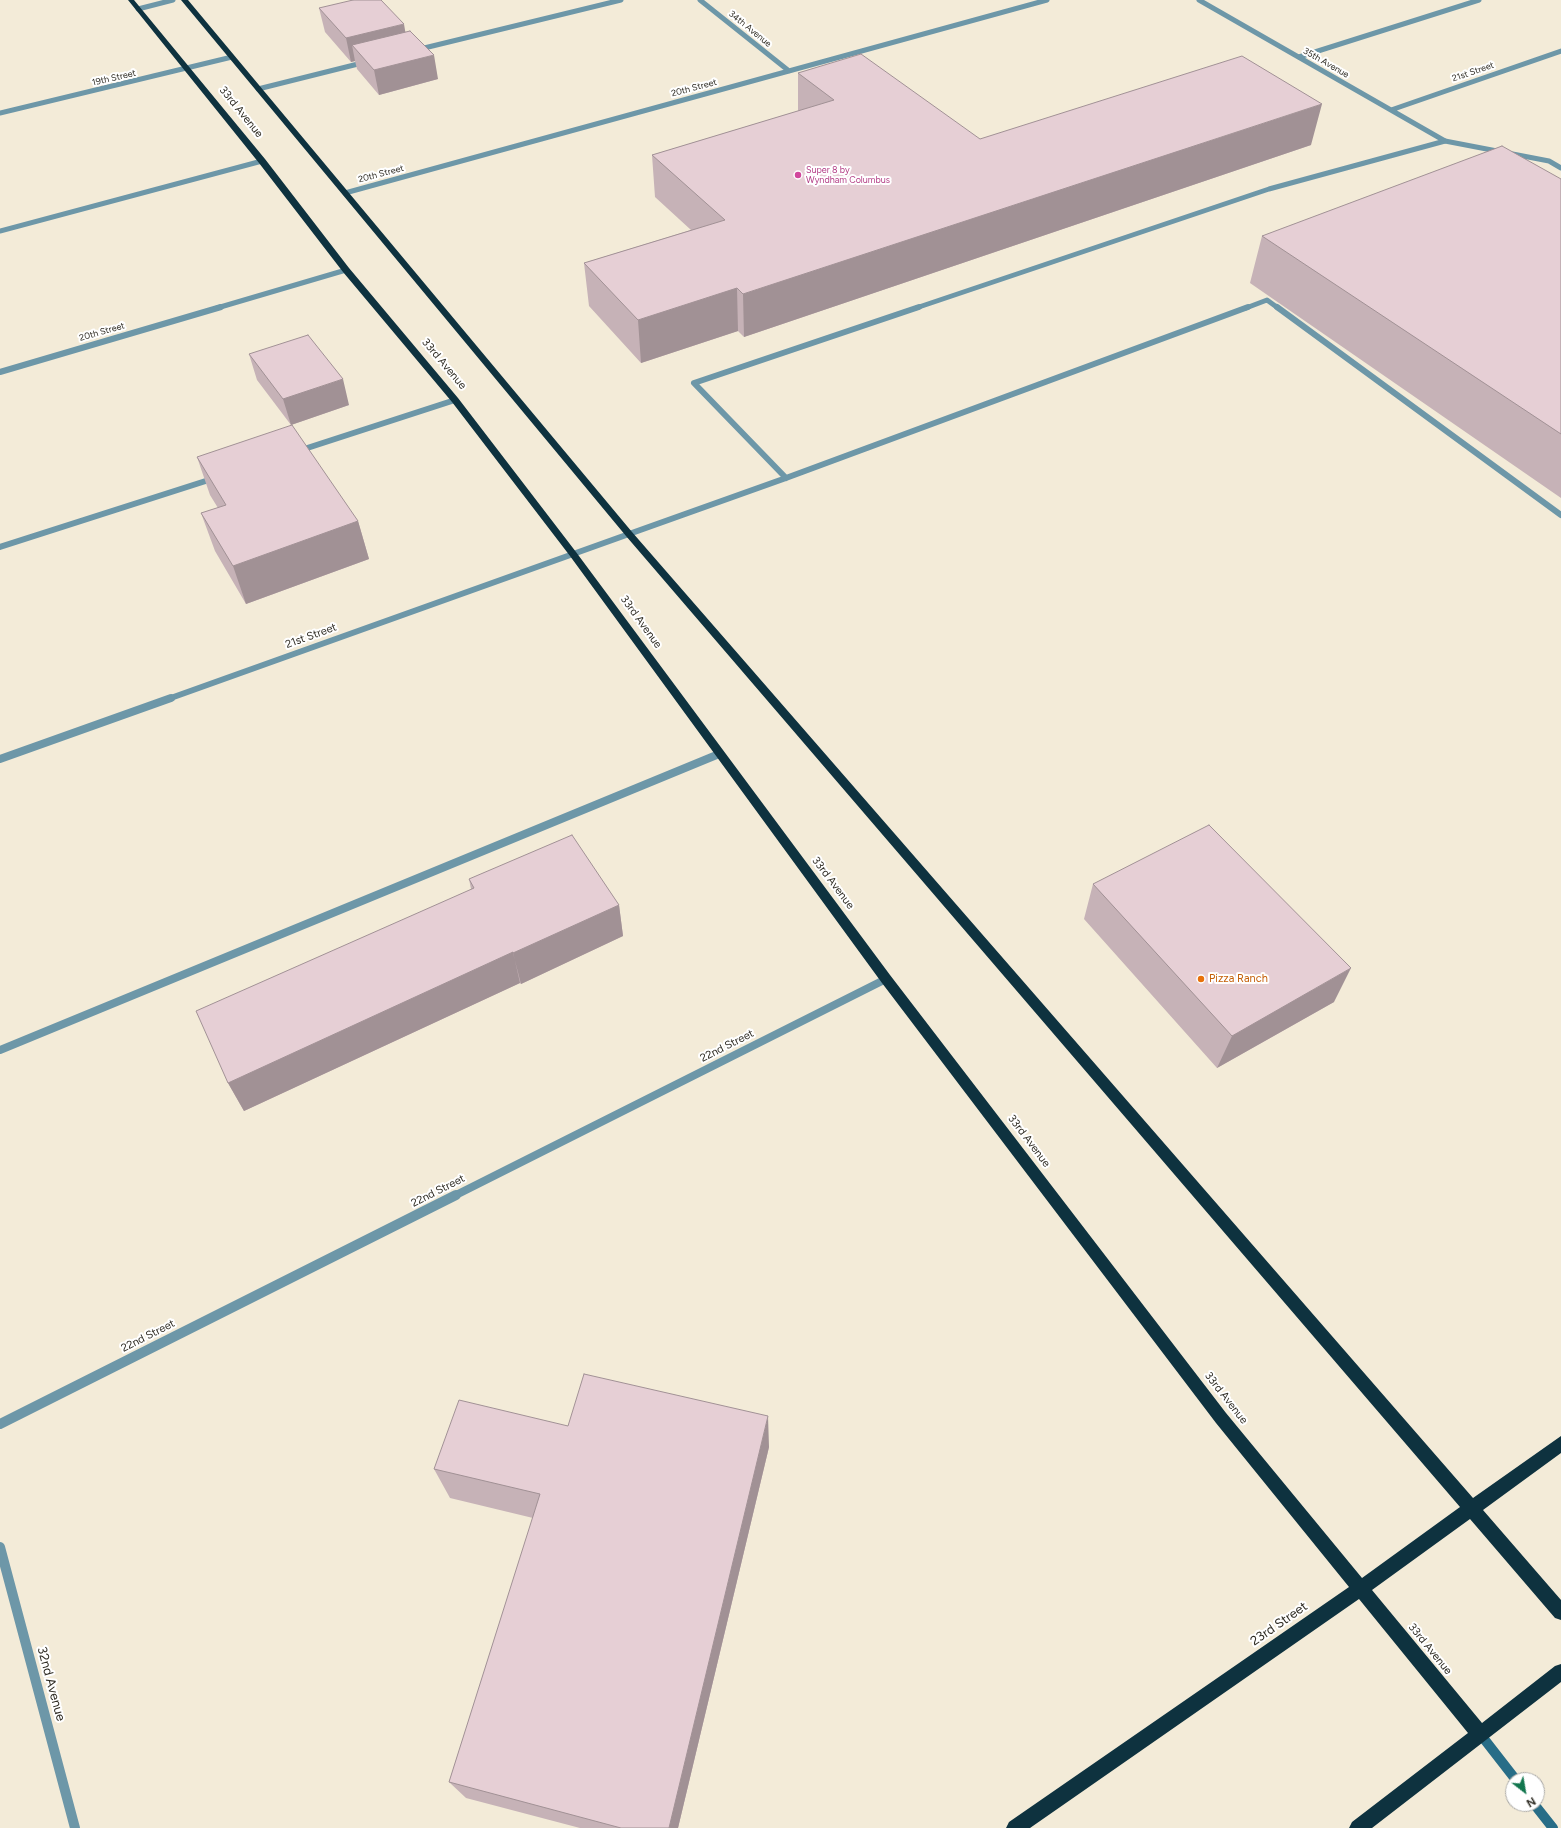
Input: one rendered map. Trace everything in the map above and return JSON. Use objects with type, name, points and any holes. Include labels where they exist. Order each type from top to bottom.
[{"type":"highway","points":[[184,0],[630,534],[1561,1612]]},
{"type":"highway","name":"33rd Avenue","points":[[135,4],[186,69],[262,161],[346,270],[455,400],[573,554],[886,979],[1221,1418],[1481,1735]]},
{"type":"highway","name":"23rd Street","points":[[1015,1828],[1361,1588],[1561,1444]]},
{"type":"highway","points":[[1358,1828],[1481,1735],[1561,1672]]},
{"type":"main road","name":"33rd Avenue","points":[[1481,1735],[1510,1772]]},
{"type":"main road","points":[[1540,1812],[1553,1828]]},
{"type":"street","points":[[135,4],[173,0]]},
{"type":"street","points":[[413,51],[621,0]]},
{"type":"street","name":"34th Avenue","points":[[700,0],[789,71]]},
{"type":"street","name":"20th Street","points":[[345,193],[1047,0]]},
{"type":"street","name":"35th Avenue","points":[[1199,0],[1445,141]]},
{"type":"street","points":[[1299,57],[1479,0]]},
{"type":"street","name":"21st Street","points":[[1391,110],[1561,51]]},
{"type":"street","name":"19th Street","points":[[0,114],[232,57]]},
{"type":"street","points":[[258,89],[374,60]]},
{"type":"street","points":[[786,478],[694,383],[1269,189],[1445,141],[1549,161],[1561,168]]},
{"type":"street","points":[[0,231],[262,161]]},
{"type":"street","name":"20th Street","points":[[0,372],[346,270]]},
{"type":"street","name":"21st Street","points":[[0,759],[786,478],[1267,300],[1561,515]]},
{"type":"street","points":[[292,453],[455,400]]},
{"type":"street","points":[[0,547],[225,475]]},
{"type":"street","points":[[0,1050],[719,754]]},
{"type":"street","name":"22nd Street","points":[[0,1424],[886,979]]},
{"type":"street","name":"32nd Avenue","points":[[0,1547],[76,1828]]},
{"type":"building","points":[[353,0],[381,0],[404,24],[346,38],[319,8]]},
{"type":"building","points":[[410,31],[434,55],[374,70],[352,45]]},
{"type":"building","points":[[861,54],[980,139],[1242,56],[1322,104],[743,294],[737,288],[638,320],[584,263],[725,220],[652,155],[834,100],[798,73]]},
{"type":"building","points":[[1502,146],[1561,179],[1561,434],[1262,236]]},
{"type":"building","points":[[308,335],[343,379],[283,399],[249,354]]},
{"type":"building","points":[[292,425],[358,521],[233,566],[201,513],[226,505],[197,457]]},
{"type":"building","points":[[1209,825],[1351,968],[1232,1036],[1093,884]]},
{"type":"building","points":[[572,835],[619,905],[228,1083],[196,1011],[474,888],[469,879]]},
{"type":"building","points":[[584,1374],[768,1416],[669,1828],[621,1828],[449,1782],[540,1494],[434,1469],[459,1400],[568,1426]]},
{"type":"place","name":"Super 8 by Wyndham Columbus","points":[[798,175]]},
{"type":"place","name":"Pizza Ranch","points":[[1201,979]]}]
